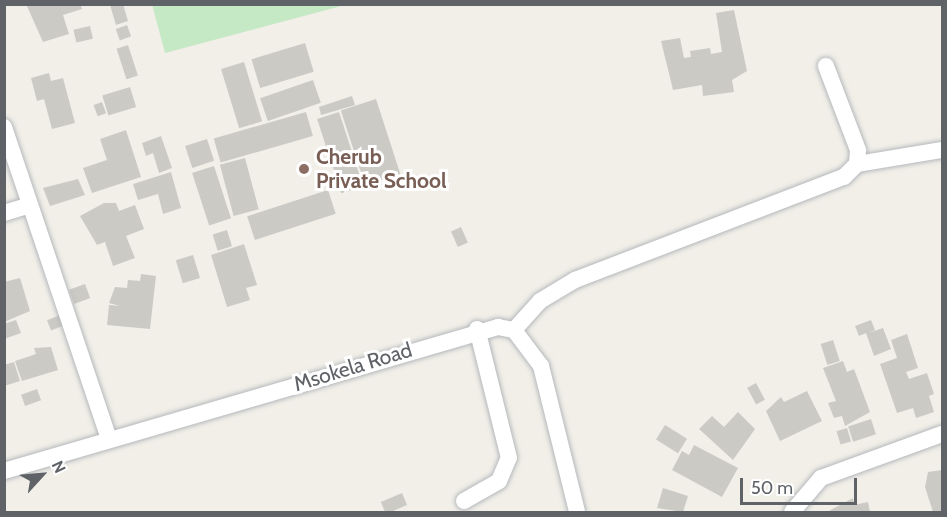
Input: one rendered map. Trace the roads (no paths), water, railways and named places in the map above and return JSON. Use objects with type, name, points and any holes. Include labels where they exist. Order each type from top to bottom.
[{"type":"street","points":[[826,66],[858,150],[857,164]]},
{"type":"street","points":[[4,127],[110,439]]},
{"type":"street","points":[[577,513],[541,366],[514,330],[540,301],[575,280],[844,177],[857,164],[942,150]]},
{"type":"street","points":[[4,213],[30,205]]},
{"type":"street","points":[[464,501],[499,481],[509,458],[477,329]]},
{"type":"street","name":"Msokela Road","points":[[4,471],[477,329],[514,330]]},
{"type":"street","points":[[792,513],[821,478],[942,434]]},
{"type":"place","name":"Cherub Private School","points":[[304,169]]}]
